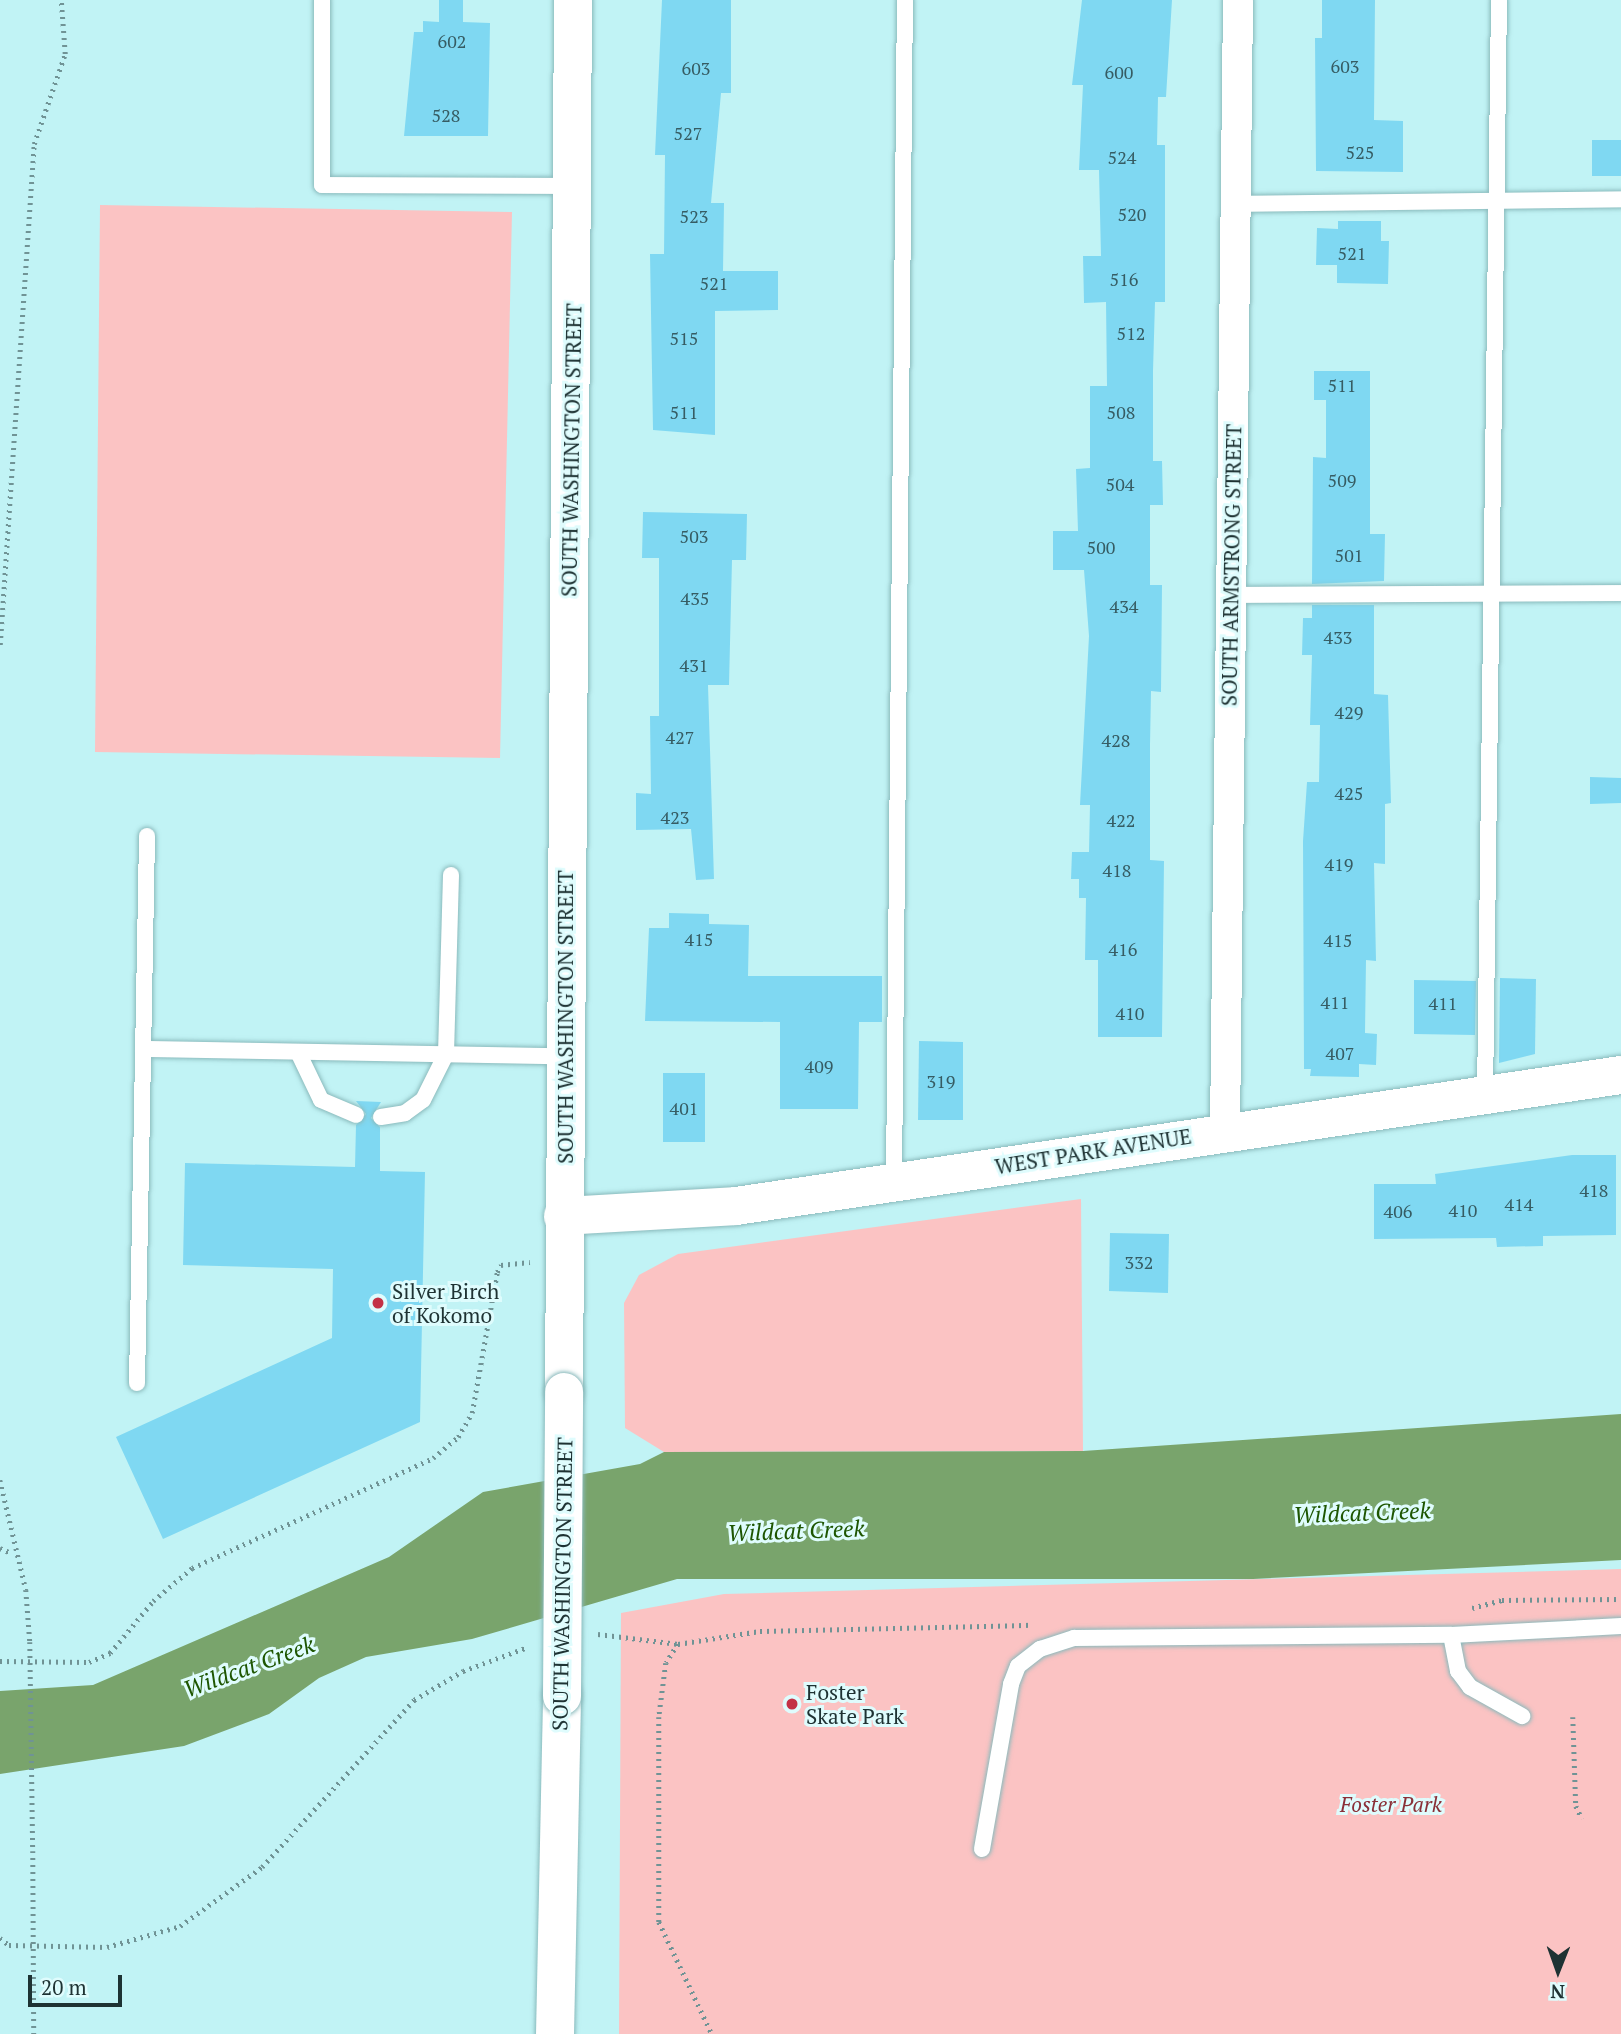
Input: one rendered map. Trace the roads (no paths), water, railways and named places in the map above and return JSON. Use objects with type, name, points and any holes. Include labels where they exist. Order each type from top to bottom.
[{"type":"main road","name":"SOUTH WASHINGTON STREET","points":[[555,2034],[562,1696],[564,1056],[574,186],[573,0]]},
{"type":"main road","name":"WEST PARK AVENUE","points":[[563,1216],[736,1206],[1225,1130],[1485,1097],[1621,1074]]},
{"type":"street","name":"SOUTH ARMSTRONG STREET","points":[[1225,1130],[1229,595],[1238,0]]},
{"type":"lane","points":[[322,0],[321,185],[574,186]]},
{"type":"lane","points":[[894,1181],[905,0]]},
{"type":"lane","points":[[1485,1097],[1499,0]]},
{"type":"lane","points":[[1235,204],[1497,203],[1621,199]]},
{"type":"lane","points":[[1229,595],[1492,596],[1621,593]]},
{"type":"lane","points":[[137,1383],[146,836]]},
{"type":"lane","points":[[381,1117],[405,1113],[424,1100],[446,1054],[451,875]]},
{"type":"lane","points":[[143,1049],[564,1056]]},
{"type":"lane","points":[[298,1052],[321,1100],[356,1115]]},
{"type":"lane","points":[[982,1849],[1011,1684],[1018,1666],[1040,1649],[1074,1638],[1451,1635],[1621,1626]]},
{"type":"lane","points":[[1451,1635],[1458,1671],[1470,1687],[1522,1716]]},
{"type":"water","name":"Wildcat Creek","points":[[1621,1414],[1621,1560],[1253,1579],[677,1579],[472,1639],[366,1657],[319,1678],[269,1714],[184,1746],[0,1774],[0,1691],[93,1685],[389,1557],[483,1492],[640,1464],[664,1452],[1083,1451]]},
{"type":"place","name":"Silver Birch of Kokomo","points":[[378,1303]]},
{"type":"place","name":"Foster Skate Park","points":[[792,1704]]},
{"type":"park label","name":"Foster Park","points":[[1391,1804]]}]
